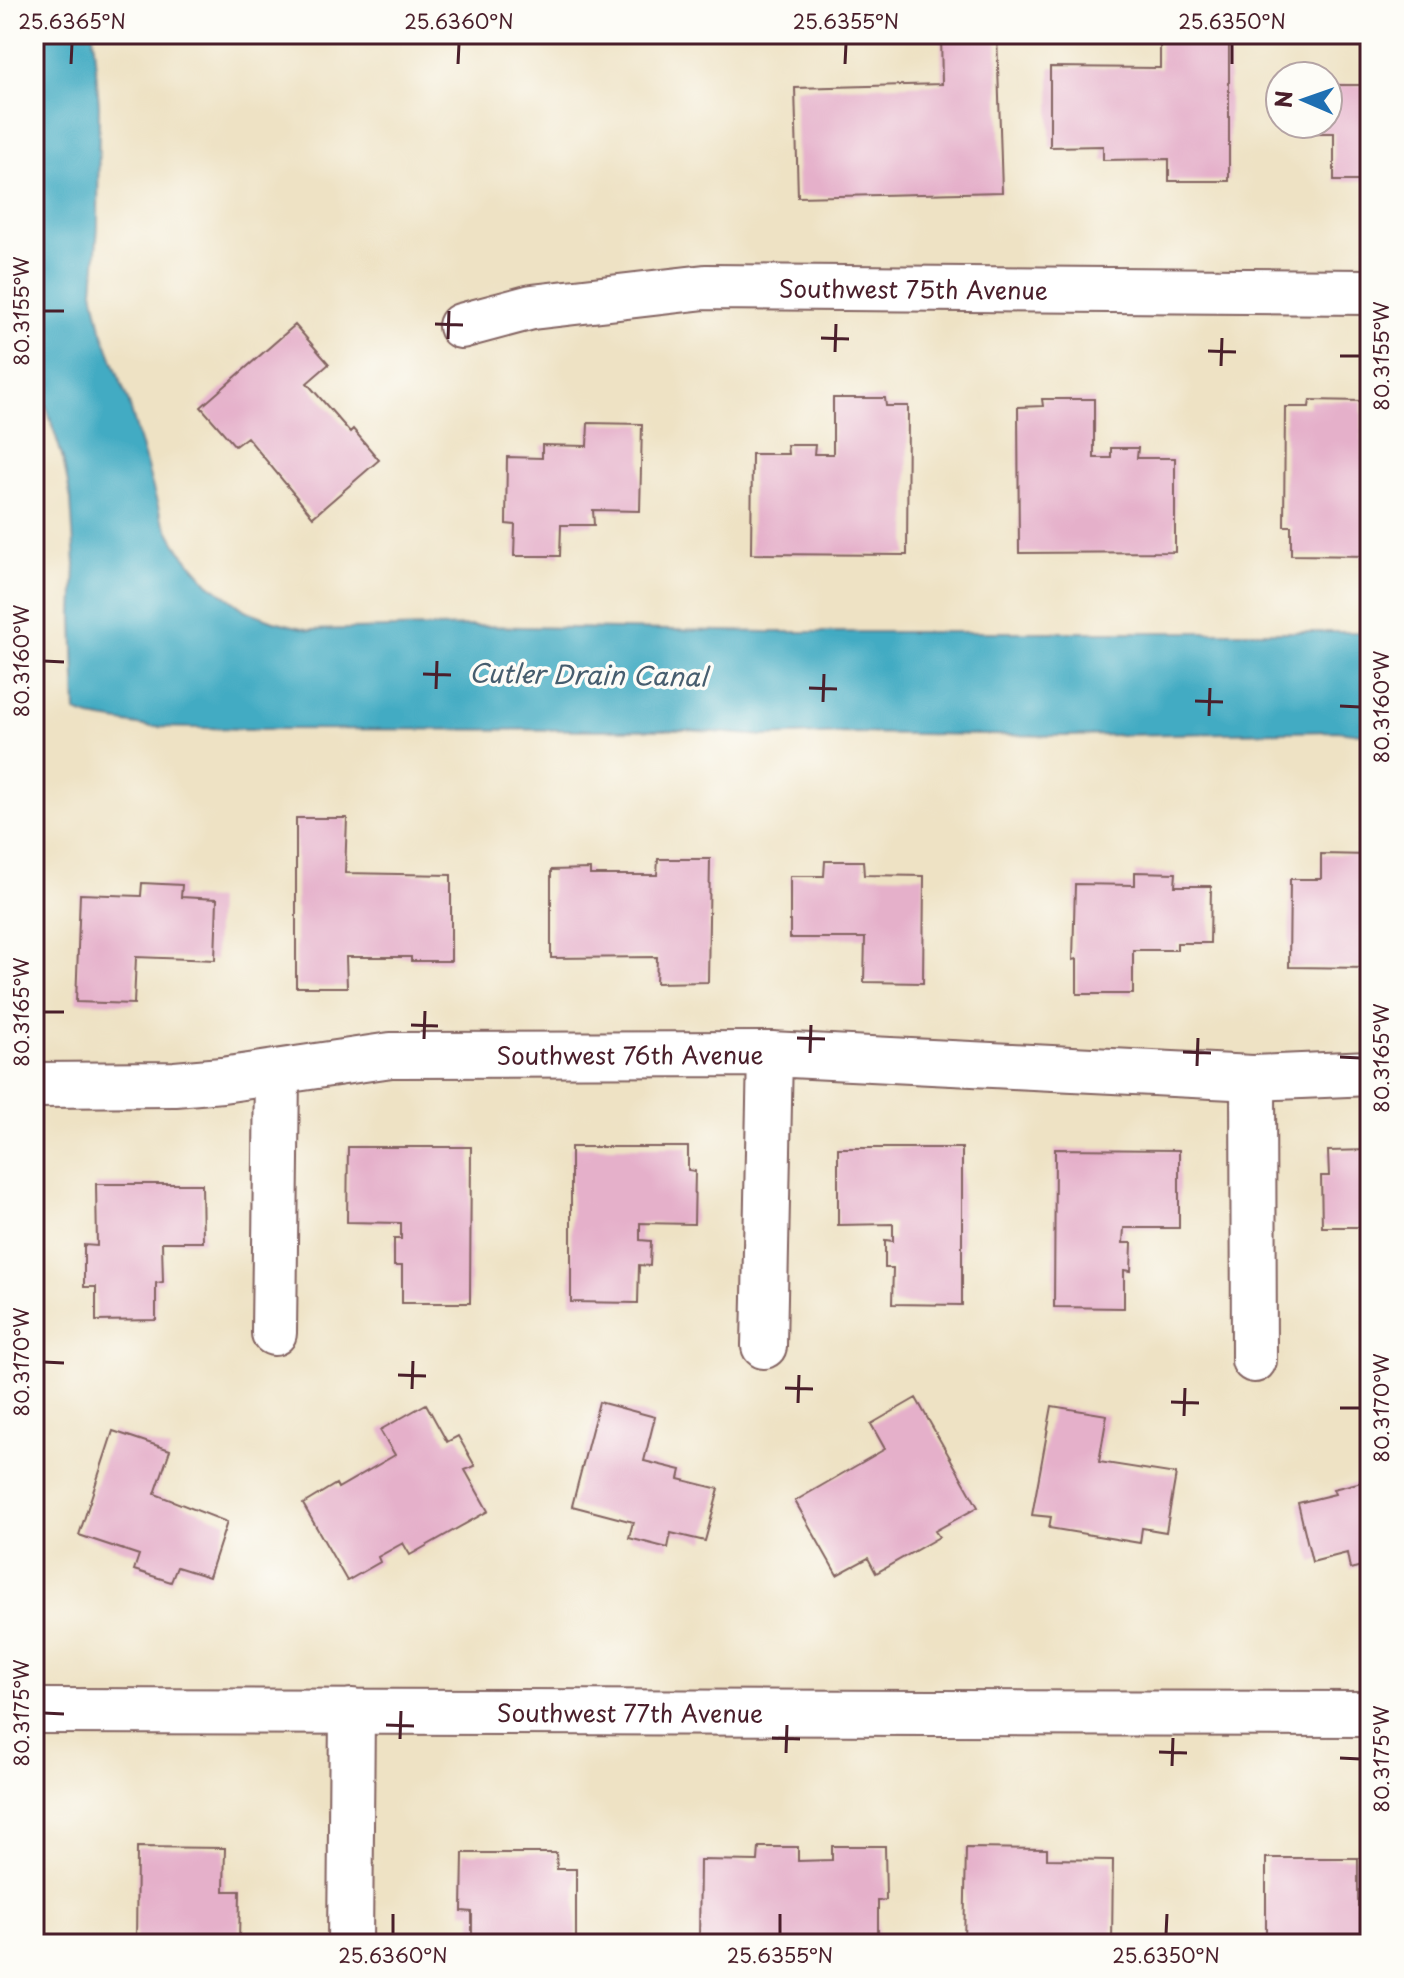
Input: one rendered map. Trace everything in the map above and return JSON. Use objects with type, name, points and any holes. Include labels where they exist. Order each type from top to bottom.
[{"type":"street","name":"Southwest 75th Avenue","points":[[461,326],[532,307],[705,287],[1370,292]]},
{"type":"street","name":"Southwest 76th Avenue","points":[[34,1085],[175,1084],[391,1055],[770,1054],[1253,1078],[1370,1073]]},
{"type":"street","points":[[764,1346],[770,1054]]},
{"type":"street","points":[[274,1333],[277,1072]]},
{"type":"street","points":[[1253,1078],[1254,1360]]},
{"type":"street","name":"Southwest 77th Avenue","points":[[34,1711],[1370,1714]]},
{"type":"street","points":[[350,1944],[352,1711]]},
{"type":"water","name":"Cutler Drain Canal","points":[[34,34],[93,34],[99,105],[98,226],[93,291],[101,329],[129,403],[161,517],[180,551],[208,583],[245,610],[310,630],[475,626],[768,632],[1370,632],[1370,735],[1337,731],[1064,736],[846,733],[765,736],[686,730],[251,729],[150,727],[76,712],[75,565],[71,499],[63,459],[34,367]]},
{"type":"building","points":[[941,34],[997,34],[1002,192],[798,197],[795,88],[942,84]]},
{"type":"building","points":[[1160,34],[1229,34],[1229,181],[1169,181],[1169,159],[1103,160],[1103,146],[1050,147],[1050,67],[1160,68]]},
{"type":"building","points":[[1344,85],[1370,85],[1370,181],[1334,181],[1334,140],[1344,140]]},
{"type":"building","points":[[295,325],[329,364],[307,383],[379,460],[313,517],[247,437],[235,446],[201,407]]},
{"type":"building","points":[[833,398],[885,398],[886,406],[908,406],[907,555],[751,554],[752,454],[788,454],[787,445],[815,445],[814,454],[833,454]]},
{"type":"building","points":[[1042,399],[1094,399],[1094,458],[1111,458],[1111,448],[1138,448],[1137,458],[1175,458],[1175,552],[1019,553],[1018,407],[1043,406]]},
{"type":"building","points":[[1310,400],[1362,401],[1362,456],[1370,456],[1370,556],[1291,555],[1291,526],[1284,526],[1285,407],[1309,407]]},
{"type":"building","points":[[588,423],[642,424],[640,511],[593,510],[594,525],[561,525],[560,556],[514,556],[515,525],[506,524],[507,457],[542,458],[542,445],[587,446]]},
{"type":"building","points":[[296,818],[347,818],[345,873],[451,875],[451,961],[411,961],[411,957],[346,957],[347,987],[296,987]]},
{"type":"building","points":[[1321,854],[1370,855],[1370,968],[1289,967],[1290,879],[1321,879]]},
{"type":"building","points":[[658,859],[710,859],[708,982],[656,983],[657,957],[551,958],[551,870],[590,869],[590,875],[657,875]]},
{"type":"building","points":[[825,861],[863,861],[864,875],[924,876],[923,983],[864,982],[865,938],[790,938],[790,876],[824,876]]},
{"type":"building","points":[[1135,872],[1176,873],[1175,886],[1211,886],[1210,943],[1177,943],[1177,950],[1133,950],[1133,994],[1077,994],[1077,959],[1073,960],[1075,884],[1135,885]]},
{"type":"building","points":[[142,883],[182,885],[181,897],[217,899],[215,960],[136,957],[134,1004],[76,1002],[80,894],[141,896]]},
{"type":"building","points":[[348,1147],[471,1147],[470,1303],[402,1303],[402,1266],[394,1266],[394,1239],[401,1239],[401,1223],[347,1222]]},
{"type":"building","points":[[571,1147],[688,1147],[688,1170],[695,1171],[694,1224],[640,1223],[640,1240],[651,1241],[650,1266],[639,1265],[638,1303],[571,1302]]},
{"type":"building","points":[[838,1148],[962,1148],[962,1305],[892,1304],[893,1268],[885,1268],[885,1240],[893,1241],[893,1224],[838,1225]]},
{"type":"building","points":[[1055,1149],[1179,1150],[1179,1228],[1124,1228],[1123,1243],[1132,1243],[1131,1271],[1124,1270],[1124,1308],[1054,1307]]},
{"type":"building","points":[[1370,1150],[1370,1227],[1322,1227],[1321,1176],[1329,1176],[1328,1151]]},
{"type":"building","points":[[96,1184],[202,1184],[203,1242],[162,1242],[163,1282],[156,1283],[156,1320],[96,1321],[96,1287],[84,1287],[84,1245],[97,1246]]},
{"type":"building","points":[[1367,1244],[1370,1244],[1370,1269],[1367,1270]]},
{"type":"building","points":[[916,1398],[978,1507],[935,1531],[939,1537],[876,1573],[868,1558],[837,1575],[795,1501],[885,1449],[871,1424]]},
{"type":"building","points":[[599,1402],[655,1417],[644,1461],[681,1470],[679,1479],[719,1489],[705,1541],[671,1533],[668,1548],[629,1538],[633,1522],[572,1506]]},
{"type":"building","points":[[426,1404],[447,1442],[458,1436],[475,1466],[465,1470],[488,1511],[410,1555],[403,1543],[378,1557],[380,1562],[347,1581],[303,1504],[395,1455],[380,1430]]},
{"type":"building","points":[[1052,1406],[1107,1415],[1099,1462],[1176,1474],[1166,1532],[1142,1528],[1140,1543],[1049,1528],[1051,1517],[1032,1515]]},
{"type":"building","points":[[113,1431],[170,1450],[155,1494],[227,1522],[209,1577],[177,1567],[171,1582],[134,1570],[139,1555],[79,1535]]},
{"type":"building","points":[[1370,1431],[1370,1463],[1369,1463],[1362,1433]]},
{"type":"building","points":[[1370,1480],[1370,1564],[1350,1569],[1347,1553],[1312,1562],[1298,1503],[1335,1494],[1333,1489]]},
{"type":"building","points":[[832,1846],[885,1846],[886,1900],[878,1901],[878,1944],[699,1944],[700,1860],[758,1861],[759,1847],[798,1847],[798,1861],[832,1860]]},
{"type":"building","points":[[137,1847],[225,1848],[224,1891],[240,1891],[239,1944],[136,1944]]},
{"type":"building","points":[[966,1848],[1047,1849],[1047,1859],[1113,1860],[1112,1944],[964,1944]]},
{"type":"building","points":[[463,1853],[556,1853],[557,1869],[576,1869],[576,1944],[472,1944],[472,1912],[462,1911]]},
{"type":"building","points":[[1266,1858],[1358,1858],[1358,1906],[1370,1906],[1370,1944],[1266,1944]]}]
